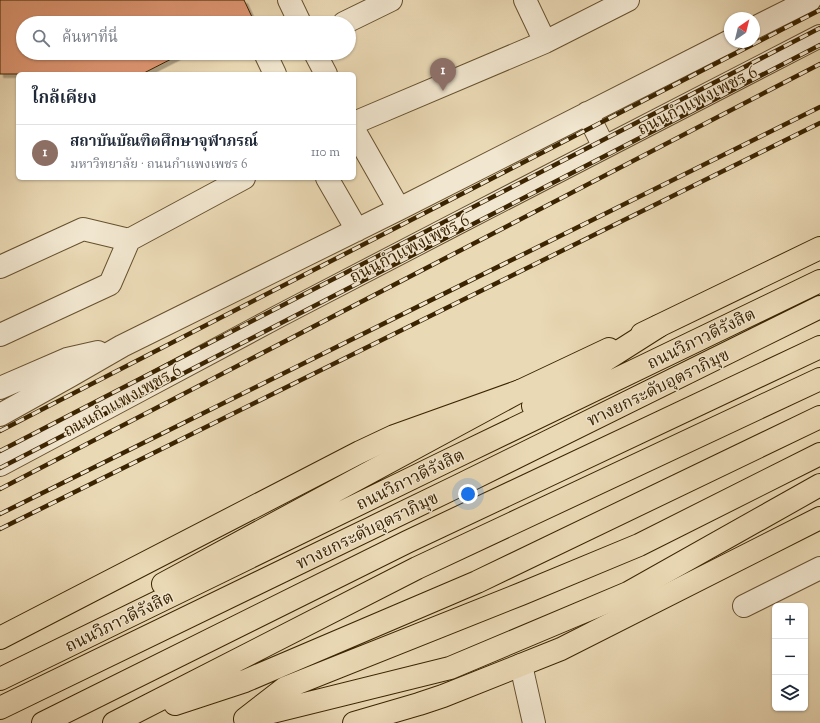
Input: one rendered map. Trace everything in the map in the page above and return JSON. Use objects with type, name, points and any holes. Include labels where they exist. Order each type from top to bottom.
[{"type":"main road","name":"ถนนวิภาวดีรังสิต","points":[[0,638],[360,452],[394,436],[520,391],[820,248]]},
{"type":"main road","name":"ถนนวิภาวดีรังสิต","points":[[0,679],[820,281]]},
{"type":"main road","name":"ทางยกระดับอุตราภิมุข","points":[[0,708],[460,485],[820,307]]},
{"type":"main road","points":[[447,461],[659,326]]},
{"type":"main road","name":"ทางยกระดับอุตราภิมุข","points":[[43,723],[407,542],[820,347]]},
{"type":"main road","points":[[115,723],[417,568],[820,380]]},
{"type":"main road","points":[[0,673],[520,391]]},
{"type":"main road","points":[[115,723],[246,681],[477,582],[820,417]]},
{"type":"main road","points":[[241,721],[284,688],[521,594],[639,545],[820,454]]},
{"type":"main road","points":[[241,721],[450,668],[628,593],[820,485]]},
{"type":"main road","points":[[354,723],[443,696],[561,649],[820,518]]},
{"type":"street","points":[[288,0],[296,16]]},
{"type":"street","points":[[356,17],[392,0]]},
{"type":"street","points":[[525,0],[545,42]]},
{"type":"street","points":[[356,122],[545,42],[628,0]]},
{"type":"street","points":[[760,25],[810,0]]},
{"type":"street","name":"ถนนกำแพงเพชร 6","points":[[0,465],[314,298],[820,36]]},
{"type":"street","points":[[0,414],[122,346],[399,209],[724,43]]},
{"type":"street","points":[[269,60],[274,72]]},
{"type":"street","points":[[319,60],[325,72]]},
{"type":"street","points":[[587,113],[604,147]]},
{"type":"street","points":[[356,134],[399,209]]},
{"type":"street","points":[[0,334],[110,284],[129,240],[240,180]]},
{"type":"street","points":[[328,180],[357,230]]},
{"type":"street","points":[[0,268],[83,229],[129,240]]},
{"type":"street","points":[[0,388],[67,360],[122,346]]},
{"type":"street","points":[[744,606],[820,568]]},
{"type":"street","points":[[521,665],[534,723]]},
{"type":"building","points":[[0,0],[244,0],[252,16],[16,16],[16,60],[169,60],[146,72],[16,72],[16,74],[0,74]]},
{"type":"railway","points":[[0,431],[820,10]]},
{"type":"railway","points":[[0,451],[820,28]]},
{"type":"railway","points":[[0,468],[820,45]]},
{"type":"railway","points":[[0,489],[820,64]]},
{"type":"railway","points":[[0,514],[820,107]]},
{"type":"railway","points":[[0,529],[820,123]]},
{"type":"place","name":"สถาบันบัณฑิตศึกษาจุฬาภรณ์","points":[[443,91]]}]
